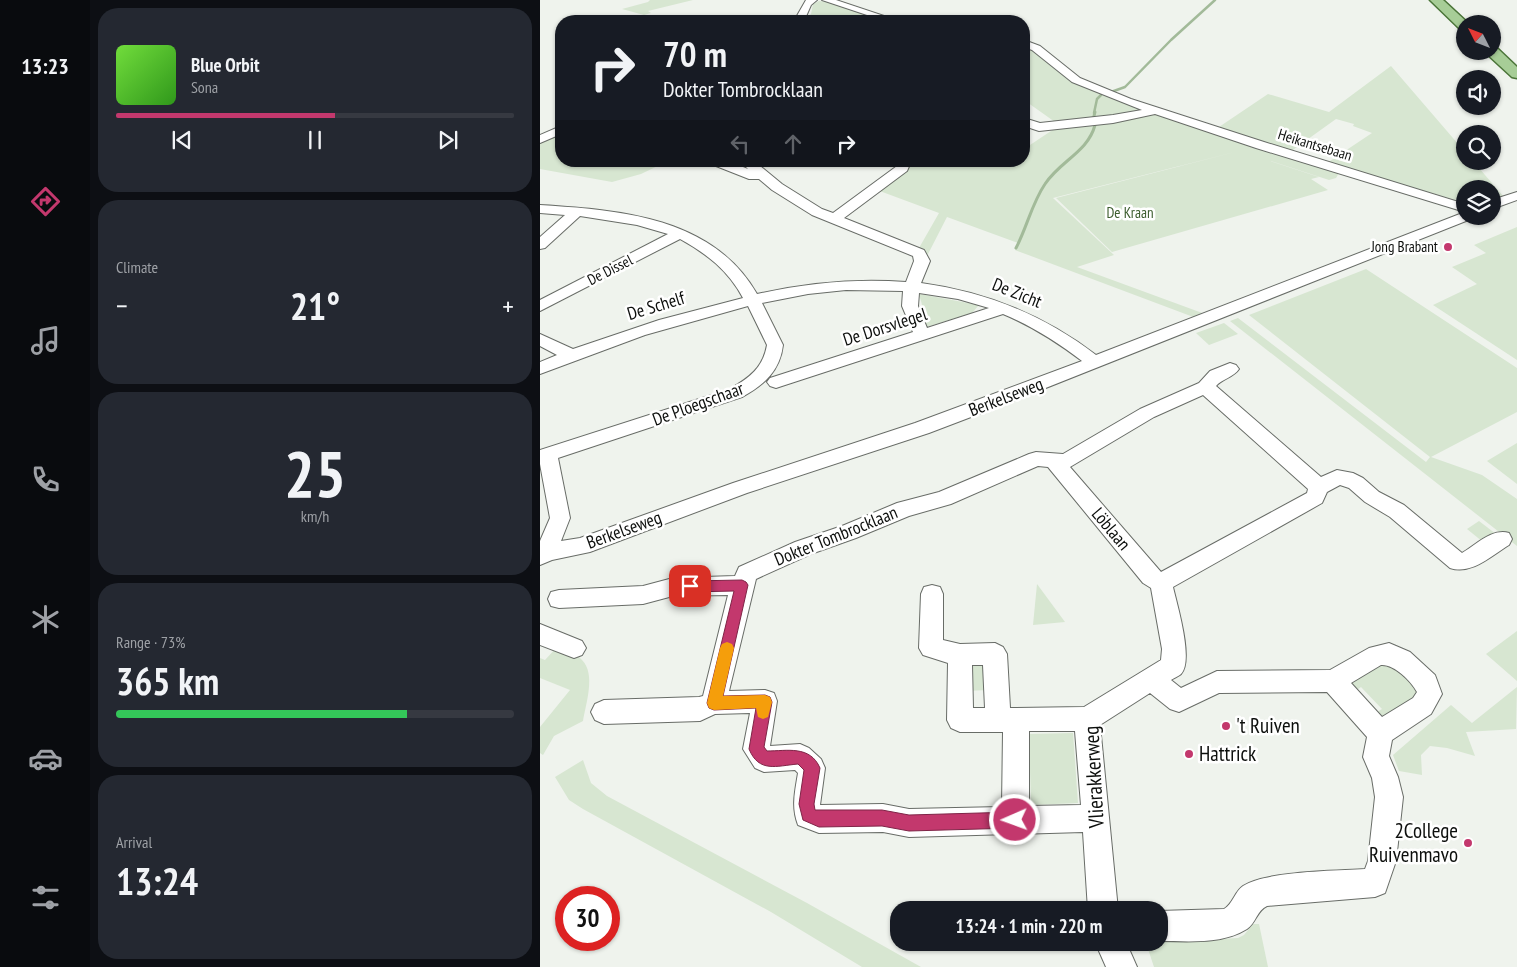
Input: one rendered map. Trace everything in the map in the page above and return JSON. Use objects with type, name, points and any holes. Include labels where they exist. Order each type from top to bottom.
[{"type":"main road","points":[[1436,0],[1456,19]]},
{"type":"main road","points":[[1450,0],[1467,15]]},
{"type":"main road","points":[[1501,45],[1517,59]]},
{"type":"main road","points":[[1501,59],[1517,74]]},
{"type":"street","points":[[802,15],[807,4],[812,0]]},
{"type":"street","points":[[827,0],[875,15]]},
{"type":"street","name":"Heikantsebaan","points":[[1030,46],[1036,48],[1076,80],[1111,95],[1156,111],[1456,205]]},
{"type":"street","name":"Heikantsebaan","points":[[1030,124],[1039,127],[1091,122],[1156,111]]},
{"type":"street","points":[[540,138],[555,132]]},
{"type":"street","points":[[731,167],[754,176],[762,175]]},
{"type":"street","points":[[753,167],[777,187],[817,212],[919,253],[922,261],[909,296],[911,316],[923,336]]},
{"type":"street","points":[[834,219],[902,167]]},
{"type":"street","points":[[1501,201],[1515,196]]},
{"type":"street","name":"De Ploegschaar","points":[[540,208],[642,221],[680,234],[710,251],[728,265],[738,277],[753,301],[775,346],[774,357],[770,367],[758,380],[736,393],[544,455],[560,518],[543,554]]},
{"type":"street","points":[[540,245],[577,212]]},
{"type":"street","name":"Berkelseweg","points":[[543,554],[571,550],[740,488],[922,428],[1096,363],[1456,220]]},
{"type":"street","name":"De Dissel","points":[[540,306],[680,234]]},
{"type":"street","name":"De Zicht","points":[[753,301],[835,286],[913,287],[952,292],[1005,308],[1033,319],[1050,329],[1096,363]]},
{"type":"street","name":"De Schelf","points":[[540,368],[666,323],[753,301]]},
{"type":"street","name":"De Dorsvlegel","points":[[776,382],[1005,308]]},
{"type":"street","points":[[540,339],[572,355]]},
{"type":"street","points":[[1052,460],[1066,461],[1147,413],[1206,387],[1216,375],[1230,369]]},
{"type":"street","points":[[1206,387],[1319,487]]},
{"type":"street","name":"Dokter Tombrocklaan","points":[[714,703],[742,585],[747,574],[752,570],[904,509],[944,499],[1036,459],[1052,460]]},
{"type":"street","name":"Löblaan","points":[[1052,460],[1151,577],[1161,583]]},
{"type":"street","points":[[1161,583],[1315,498],[1319,487],[1337,477],[1346,478],[1356,483],[1372,497],[1397,511],[1458,562],[1467,561],[1501,539]]},
{"type":"street","name":"Vlierakkerweg","points":[[1102,901],[1087,719],[1098,710],[1173,666],[1174,649],[1161,583]]},
{"type":"street","points":[[559,599],[643,595],[673,587],[742,585]]},
{"type":"street","points":[[932,594],[931,648],[960,655],[995,654],[1007,720],[1015,820]]},
{"type":"street","points":[[540,634],[574,648]]},
{"type":"street","points":[[1152,680],[1179,701],[1217,682],[1333,680],[1377,655],[1389,654],[1402,660],[1426,683],[1430,694],[1422,706],[1380,733],[1376,757],[1385,777],[1389,797],[1382,861],[1374,883],[1268,890],[1252,897],[1239,917],[1226,924],[1168,926]]},
{"type":"street","points":[[960,655],[960,720],[1087,719]]},
{"type":"street","points":[[1333,680],[1380,733]]},
{"type":"street","points":[[604,712],[700,709],[714,703],[765,702],[756,749],[764,759],[800,757],[812,768],[806,804],[808,815],[819,819],[882,818],[909,823],[1094,818]]},
{"type":"street","points":[[1114,951],[1122,967]]},
{"type":"green space","points":[[650,0],[693,0],[648,11],[651,13],[644,15],[622,9]]},
{"type":"green space","points":[[819,1],[828,2],[869,15],[810,15],[813,4]]},
{"type":"green space","name":"De Kraan","points":[[1030,47],[1073,80],[1339,173],[1336,178],[1329,180],[1246,153],[1319,177],[1311,179],[1328,190],[1112,252],[1056,198],[1239,151],[1053,198],[1114,255],[1077,267],[1205,314],[1196,318],[1015,250],[1018,243],[947,217],[926,258],[919,248],[939,213],[877,190],[907,167],[1030,167],[1030,145],[1057,127],[1055,122],[1030,104]]},
{"type":"green space","points":[[1391,66],[1456,142],[1456,170],[1481,170],[1489,180],[1456,180],[1456,200],[1327,163],[1372,133],[1353,126],[1354,124],[1336,119],[1290,152],[1216,129],[1268,94],[1329,112]]},
{"type":"green space","points":[[555,135],[555,167],[656,167],[641,174],[612,182],[540,169],[540,141]]},
{"type":"green space","points":[[1517,227],[1517,360],[1433,305],[1477,284],[1452,267],[1486,253],[1474,245]]},
{"type":"green space","points":[[1366,269],[1517,368],[1517,412],[1431,457],[1482,475],[1517,499],[1517,546],[1230,321],[1238,318],[1426,462],[1430,457],[1249,315]]},
{"type":"green space","points":[[914,293],[979,305],[972,313],[923,328],[927,321],[919,296],[914,297]]},
{"type":"green space","points":[[1224,323],[1238,334],[1209,345],[1196,333]]},
{"type":"green space","points":[[1517,443],[1517,484],[1487,461]]},
{"type":"green space","points":[[1479,521],[1496,534],[1483,542],[1467,529]]},
{"type":"green space","points":[[1037,584],[1065,622],[1033,625]]},
{"type":"green space","points":[[1517,631],[1517,681],[1486,654]]},
{"type":"green space","points":[[557,647],[574,654],[582,660],[588,673],[589,689],[583,721],[554,736],[543,755],[540,753],[540,727],[570,690],[540,678],[540,658],[545,660]]},
{"type":"green space","points":[[1390,660],[1422,691],[1390,719],[1372,715],[1382,709],[1361,687],[1351,694],[1350,682]]},
{"type":"green space","points":[[963,662],[989,662],[989,690],[964,691]]},
{"type":"green space","points":[[1517,687],[1516,729],[1466,732],[1475,756],[1447,748],[1430,746],[1421,755],[1422,775],[1399,771],[1393,755],[1451,705],[1472,723]]},
{"type":"green space","points":[[1073,733],[1078,803],[1031,805],[1029,734]]},
{"type":"green space","points":[[583,760],[591,783],[607,796],[807,903],[921,967],[862,967],[771,912],[583,809],[569,800],[555,777]]},
{"type":"green space","points":[[1253,924],[1259,924],[1268,967],[1154,967],[1149,951],[1168,951],[1168,942],[1238,938],[1244,935]]},
{"type":"waterway","points":[[1111,92],[1125,87],[1171,40],[1215,0]]},
{"type":"waterway","points":[[1094,113],[1097,99],[1101,95]]},
{"type":"waterway","points":[[1093,120],[1095,112]]},
{"type":"waterway","points":[[1016,248],[1045,184],[1086,142],[1095,125]]},
{"type":"slow traffic","points":[[727,648],[714,703],[765,702],[763,713]]},
{"type":"place","name":"Jong Brabant","points":[[1448,247]]},
{"type":"place","name":"'t Ruiven","points":[[1226,726]]},
{"type":"place","name":"Hattrick","points":[[1189,754]]},
{"type":"place","name":"2College Ruivenmavo","points":[[1468,843]]},
{"type":"route","points":[[690,586],[742,585],[714,703],[765,702],[756,749],[764,759],[800,757],[812,768],[806,804],[808,815],[819,819],[882,818],[909,823],[1015,820]]}]
